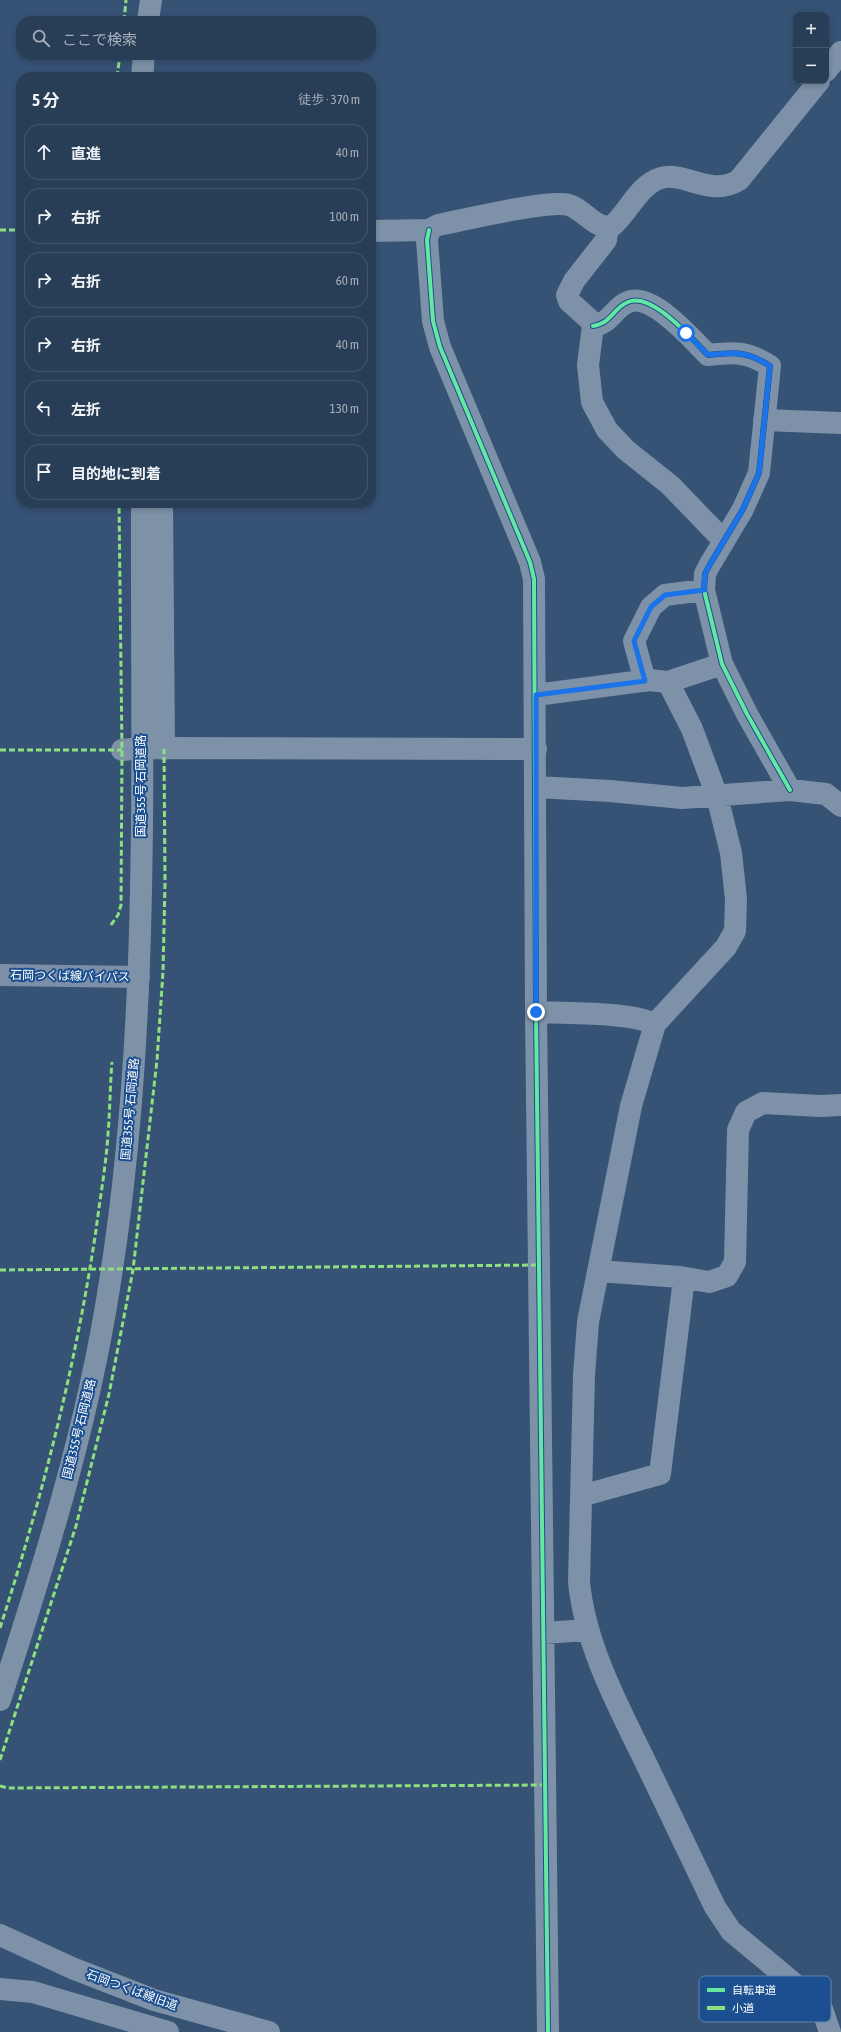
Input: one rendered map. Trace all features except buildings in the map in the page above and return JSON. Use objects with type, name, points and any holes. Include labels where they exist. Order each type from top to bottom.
[{"type":"highway","points":[[149,16],[151,0]]},
{"type":"highway","points":[[142,72],[144,60]]},
{"type":"highway","name":"国道355号 石岡道路","points":[[0,1700],[57,1518],[96,1359],[110,1287],[130,1112],[139,977],[132,749],[142,508]]},
{"type":"main road","name":"石岡つくば線バイパス","points":[[0,975],[139,977]]},
{"type":"street","points":[[376,231],[429,230],[438,225],[549,204],[570,205],[598,224],[608,227],[617,222],[629,206],[645,189],[660,178],[672,178],[722,187],[739,180],[831,68]]},
{"type":"street","points":[[608,227],[606,240],[574,281],[567,295],[569,301],[590,320],[593,326],[588,365],[592,402],[595,410],[614,438],[670,486],[724,541]]},
{"type":"street","points":[[429,230],[427,240],[433,321],[440,347],[532,567],[535,604],[536,1012],[548,2032]]},
{"type":"street","points":[[593,326],[602,325],[628,302],[636,300],[646,302],[674,322],[708,355],[735,352],[755,356],[770,366],[759,473],[743,509],[705,574],[704,590],[722,664],[747,714],[790,790]]},
{"type":"street","points":[[764,420],[841,423]]},
{"type":"street","points":[[162,508],[164,749]]},
{"type":"street","points":[[645,681],[634,641],[651,607],[665,595],[704,590]]},
{"type":"street","points":[[536,695],[645,681],[668,682],[722,664]]},
{"type":"street","points":[[668,682],[692,730],[716,796],[731,853],[736,899],[735,931],[726,947],[654,1024],[631,1106],[588,1322],[584,1375],[579,1582],[582,1608],[587,1630],[621,1712],[715,1907],[731,1931],[786,1976]]},
{"type":"street","points":[[132,749],[536,749]]},
{"type":"street","points":[[536,787],[610,790],[682,798],[790,790],[826,794],[841,806]]},
{"type":"street","points":[[536,1012],[599,1015],[647,1020],[654,1024]]},
{"type":"street","points":[[598,1271],[684,1278],[709,1282],[727,1276],[735,1262],[738,1130],[746,1112],[763,1103],[820,1106],[841,1105]]},
{"type":"street","points":[[581,1496],[660,1474],[684,1278]]},
{"type":"street","points":[[544,1632],[587,1630]]},
{"type":"street","name":"石岡つくば線旧道","points":[[0,1935],[72,1968],[154,2000],[269,2032]]},
{"type":"street","points":[[0,1988],[33,1992],[168,2032]]},
{"type":"street","points":[[827,2022],[830,2032]]},
{"type":"marked path","points":[[124,16],[126,0]]},
{"type":"marked path","points":[[118,72],[119,60]]},
{"type":"marked path","points":[[0,230],[16,230]]},
{"type":"marked path","points":[[111,925],[118,915],[121,905],[122,750],[119,508]]},
{"type":"marked path","points":[[0,1760],[76,1526],[109,1394],[133,1270],[157,1060],[163,972],[165,882],[164,749]]},
{"type":"marked path","points":[[0,750],[122,750]]},
{"type":"marked path","points":[[0,1628],[44,1481],[68,1381],[88,1281],[107,1146],[112,1062]]},
{"type":"marked path","points":[[0,1270],[539,1265]]},
{"type":"marked path","points":[[0,1786],[8,1788],[546,1785]]},
{"type":"cycle path","points":[[429,230],[427,240],[433,321],[440,347],[530,562],[534,579],[536,1012],[548,2032]]},
{"type":"cycle path","points":[[593,326],[604,322],[628,302],[638,301],[660,310],[708,355],[725,353],[747,355],[770,366],[759,473],[743,509],[705,574],[704,590],[722,664],[747,714],[790,790]]},
{"type":"route","points":[[536,1012],[536,695],[645,681],[634,641],[640,627],[651,607],[665,595],[704,590],[705,574],[743,509],[759,473],[770,366],[755,356],[735,352],[708,355],[686,333]]}]
